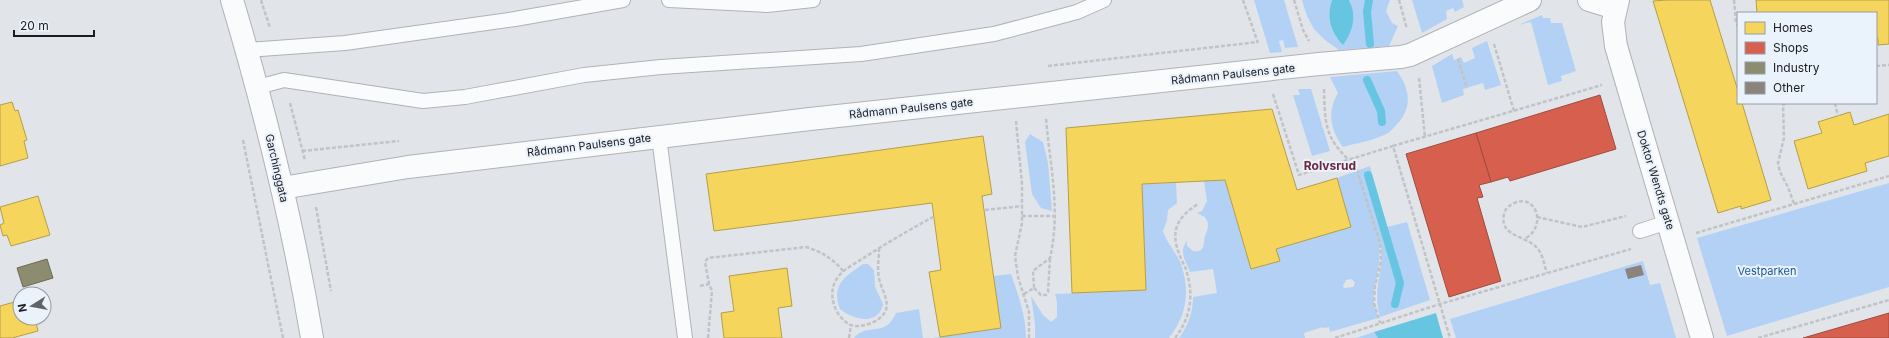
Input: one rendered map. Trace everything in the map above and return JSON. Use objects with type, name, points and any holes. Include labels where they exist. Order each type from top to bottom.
[{"type":"street","name":"Garchinggata","points":[[232,0],[258,87],[282,188],[300,267],[312,338]]},
{"type":"street","name":"Rådmann Paulsens gate","points":[[282,188],[408,167],[659,137],[1014,97],[1401,57],[1438,43],[1530,0]]},
{"type":"street","points":[[1589,0],[1615,10]]},
{"type":"street","name":"Doktor Wendts gate","points":[[1615,10],[1616,46],[1702,338]]},
{"type":"lane","points":[[247,50],[353,42],[515,19],[623,0]]},
{"type":"lane","points":[[669,0],[767,5],[813,0]]},
{"type":"lane","points":[[258,87],[284,80],[423,101],[465,97],[584,76],[661,67],[861,54],[986,36],[1077,12],[1104,0]]},
{"type":"lane","points":[[659,137],[685,338]]},
{"type":"lane","points":[[1640,231],[1668,222]]},
{"type":"path","points":[[1243,0],[1299,175],[1605,84]]},
{"type":"path","points":[[1734,0],[1737,24]]},
{"type":"path","points":[[1486,20],[1514,111]]},
{"type":"path","points":[[1458,58],[1467,88]]},
{"type":"path","points":[[1877,66],[1889,65]]},
{"type":"path","points":[[1014,97],[1022,184],[1022,223],[1015,256],[1018,277],[1029,312],[1029,338]]},
{"type":"path","points":[[1785,104],[1784,138],[1778,163],[1780,172],[1788,187],[1794,204]]},
{"type":"path","points":[[1835,104],[1838,116]]},
{"type":"path","points":[[242,139],[283,338]]},
{"type":"path","points":[[1048,142],[1055,189],[1054,240],[1050,258],[1048,292],[1046,295],[1041,295],[1034,288],[1033,270],[1050,258]]},
{"type":"path","points":[[1393,146],[1450,338]]},
{"type":"path","points":[[1353,158],[1380,243],[1380,261],[1375,286],[1374,303],[1380,323]]},
{"type":"path","points":[[1692,234],[1889,176]]},
{"type":"path","points":[[1517,202],[1524,202],[1531,205],[1537,217],[1538,223],[1533,234],[1526,238],[1518,238],[1511,234],[1505,227],[1503,219],[1504,212],[1509,206],[1517,202]]},
{"type":"path","points":[[1175,338],[1188,315],[1191,292],[1187,273],[1175,242],[1176,227],[1185,212],[1198,204]]},
{"type":"path","points":[[985,210],[1022,206]]},
{"type":"path","points":[[1537,217],[1582,227],[1628,215]]},
{"type":"path","points":[[1022,216],[1054,216]]},
{"type":"path","points":[[879,248],[878,277],[887,300],[886,310],[882,317],[873,323],[851,325],[846,323],[837,311],[832,300],[834,284],[843,271],[879,248],[933,217]]},
{"type":"path","points":[[1526,238],[1537,248],[1547,273]]},
{"type":"path","points":[[708,338],[712,290],[709,284],[705,262],[708,258],[785,248],[806,247],[820,251],[833,259],[843,271]]},
{"type":"path","points":[[1335,338],[1440,304],[1637,248]]},
{"type":"path","points":[[703,286],[709,284]]},
{"type":"path","points":[[1024,294],[1034,288]]},
{"type":"path","points":[[1758,338],[1889,300]]},
{"type":"path","points":[[849,338],[851,325]]},
{"type":"green space","points":[[1254,0],[1284,0],[1298,47],[1285,48],[1283,40],[1279,41],[1282,52],[1270,53]]},
{"type":"green space","points":[[1302,0],[1332,0],[1329,16],[1332,30],[1337,39],[1351,3],[1349,0],[1390,0],[1386,11],[1392,23],[1398,26],[1389,46],[1339,50],[1325,40],[1314,29],[1307,16]]},
{"type":"green space","points":[[1412,0],[1462,0],[1464,7],[1455,12],[1453,8],[1446,11],[1447,19],[1422,33]]},
{"type":"green space","points":[[1542,15],[1543,18],[1550,18],[1551,23],[1562,23],[1576,71],[1561,76],[1562,81],[1548,85],[1531,22],[1518,25]]},
{"type":"green space","points":[[1487,41],[1501,85],[1485,90],[1483,83],[1463,89],[1464,95],[1442,103],[1432,66],[1452,54],[1454,60],[1461,57],[1464,63],[1475,58],[1472,48]]},
{"type":"green space","points":[[1397,71],[1407,90],[1408,96],[1406,109],[1399,122],[1389,132],[1383,135],[1343,147],[1335,134],[1333,127],[1331,114],[1332,107],[1338,93],[1330,77]]},
{"type":"green space","points":[[1298,89],[1311,89],[1330,151],[1312,156],[1293,95],[1300,95]]},
{"type":"green space","points":[[1030,134],[1043,142],[1048,163],[1052,211],[1041,208],[1032,194],[1025,142]]},
{"type":"green space","points":[[1370,166],[1387,227],[1407,222],[1430,300],[1380,317],[1377,297],[1381,261],[1380,241],[1379,263],[1373,299],[1378,318],[1330,332],[1329,327],[1323,327],[1304,333],[1305,338],[1179,338],[1189,319],[1193,297],[1217,293],[1213,269],[1190,272],[1183,253],[1184,245],[1187,241],[1187,246],[1193,251],[1200,251],[1203,248],[1208,224],[1205,217],[1197,213],[1202,211],[1207,201],[1204,181],[1225,180],[1251,269],[1280,261],[1276,249],[1351,227],[1337,178]],"holes":[[[1352,279],[1355,283],[1353,287],[1344,288],[1343,286],[1346,280]]]},
{"type":"green space","points":[[1176,183],[1177,203],[1168,210],[1167,220],[1163,231],[1182,267],[1186,286],[1186,296],[1183,313],[1175,330],[1169,338],[1035,338],[1035,324],[1031,296],[1043,315],[1051,322],[1057,317],[1057,302],[1055,294],[1146,290],[1142,184]]},
{"type":"green space","name":"Vestparken","points":[[1889,183],[1889,287],[1727,336],[1697,238]]},
{"type":"green space","points":[[1643,261],[1650,285],[1660,283],[1676,338],[1456,338],[1450,319]]},
{"type":"green space","points":[[863,264],[868,264],[874,270],[875,287],[883,304],[881,311],[876,316],[865,319],[852,316],[840,309],[837,293],[841,282],[845,277]]},
{"type":"green space","points":[[1011,274],[1023,313],[1026,338],[932,338],[1001,328],[993,276]]},
{"type":"green space","points":[[919,309],[923,338],[854,338],[859,333],[882,328],[892,321],[896,313]]},
{"type":"green space","points":[[1374,332],[1378,338],[1356,338]]},
{"type":"shaded area","points":[[1332,0],[1349,0],[1353,12],[1353,23],[1343,45],[1335,35],[1330,24],[1329,12]]},
{"type":"shaded area","points":[[1436,313],[1443,338],[1378,338],[1374,332]]},
{"type":"building: Homes","points":[[1710,0],[1737,88],[1737,104],[1742,104],[1771,200],[1741,209],[1741,206],[1718,213],[1653,1]]},
{"type":"building: Homes","points":[[1756,0],[1889,0],[1889,44],[1878,45],[1877,12],[1757,12]]},
{"type":"building: Homes","points":[[12,102],[15,111],[18,110],[27,140],[24,141],[28,158],[0,166],[0,105]]},
{"type":"building: Homes","points":[[1272,109],[1297,190],[1337,178],[1351,227],[1276,249],[1280,261],[1251,269],[1225,180],[1142,184],[1146,290],[1072,293],[1066,128]]},
{"type":"building: Homes","points":[[1850,112],[1854,125],[1889,114],[1889,156],[1865,163],[1867,171],[1808,189],[1794,141],[1822,133],[1818,122]]},
{"type":"building: Homes","points":[[983,136],[992,194],[982,196],[1001,328],[940,337],[929,272],[941,270],[932,203],[714,231],[706,174]]},
{"type":"building: Homes","points":[[38,196],[50,235],[11,246],[7,235],[3,236],[0,225],[4,223],[0,207]]},
{"type":"building: Homes","points":[[787,268],[792,306],[778,308],[782,338],[724,338],[721,313],[734,311],[729,276]]},
{"type":"building: Homes","points":[[12,303],[12,326],[37,326],[38,331],[12,338],[0,338],[0,306]]},
{"type":"building: Shops","points":[[1600,95],[1616,149],[1510,181],[1508,177],[1491,182],[1476,133]]},
{"type":"building: Shops","points":[[1476,133],[1491,182],[1479,185],[1483,197],[1477,198],[1501,281],[1449,297],[1406,154]]},
{"type":"building: Shops","points":[[1889,313],[1889,338],[1803,338]]},
{"type":"building: Industry","points":[[47,259],[53,278],[23,286],[17,268]]},
{"type":"building: Other","points":[[1641,265],[1644,275],[1628,279],[1625,269]]},
{"type":"waterway","points":[[1369,0],[1367,12],[1370,44]]},
{"type":"waterway","points":[[1367,80],[1381,111],[1382,122]]},
{"type":"waterway","points":[[1368,175],[1400,283],[1395,304]]},
{"type":"district","name":"Rolvsrud","points":[[1330,165]]}]
